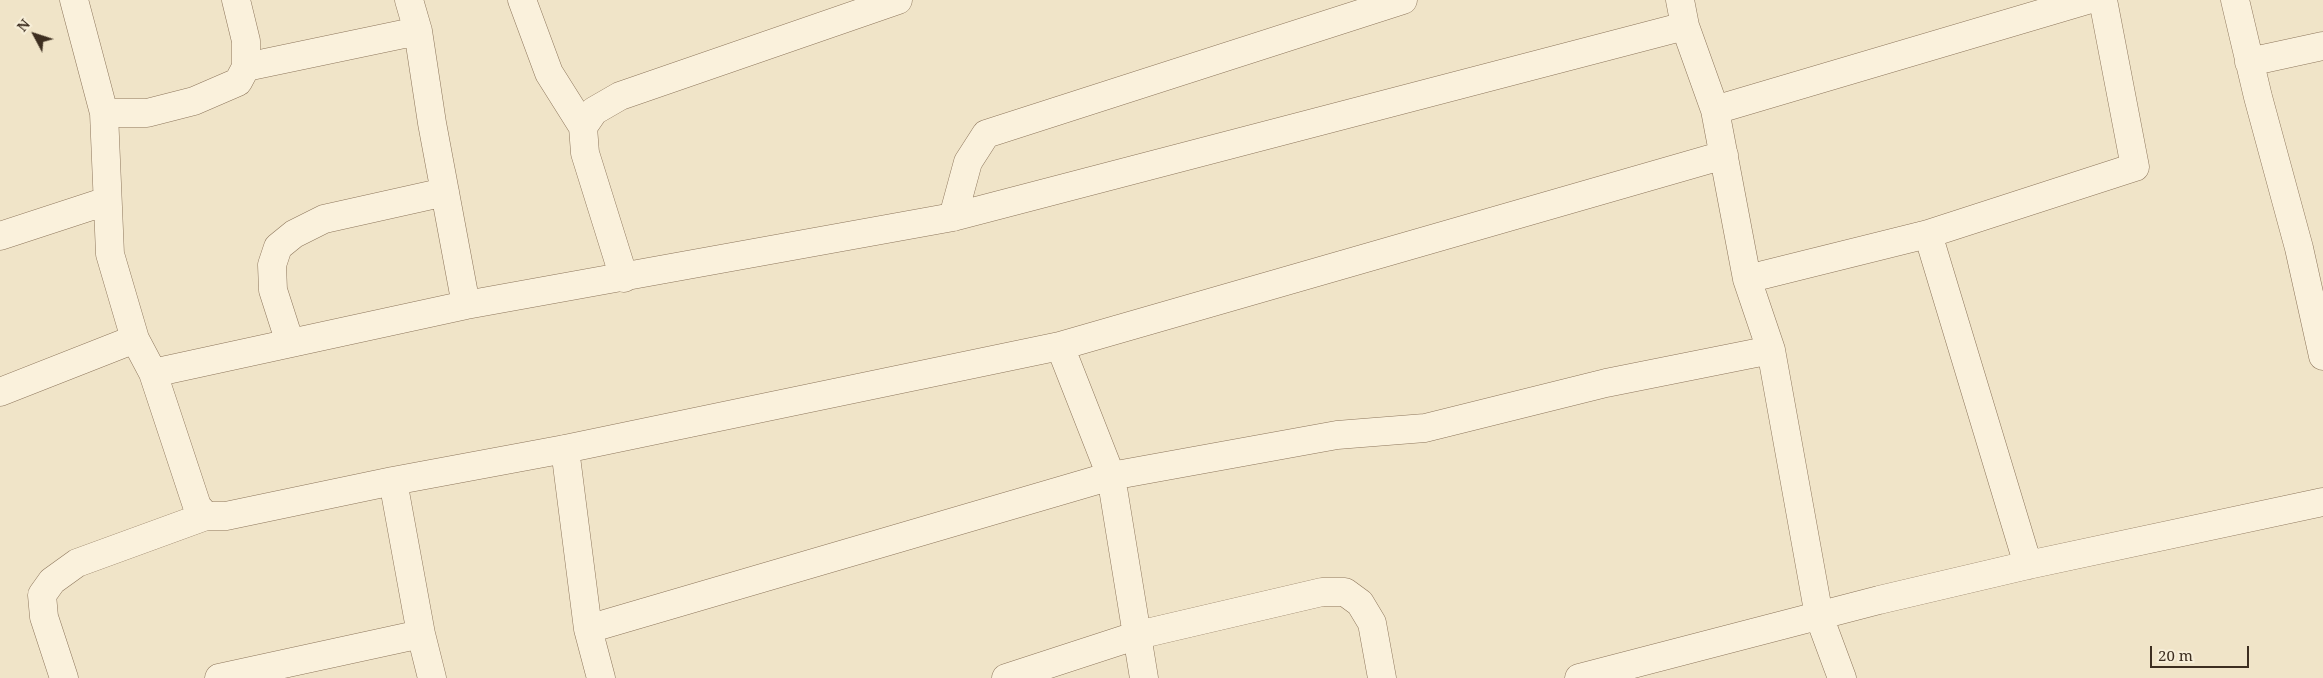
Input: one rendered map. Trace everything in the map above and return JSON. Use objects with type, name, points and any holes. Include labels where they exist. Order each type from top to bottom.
[{"type":"street","points":[[74,0],[104,113],[110,254],[135,339],[153,373],[197,506],[206,516]]},
{"type":"street","points":[[104,113],[147,113],[194,101],[238,82],[246,67],[246,41],[236,0]]},
{"type":"street","points":[[409,0],[418,31],[466,305]]},
{"type":"street","points":[[522,0],[549,74],[583,127],[586,153],[624,278]]},
{"type":"street","points":[[583,127],[594,111],[620,96],[898,0]]},
{"type":"street","points":[[1680,0],[1685,26],[1715,110],[1747,279],[1771,350],[1819,616],[1842,678]]},
{"type":"street","points":[[1715,110],[2087,0]]},
{"type":"street","points":[[1747,279],[1928,234],[2135,167],[2103,0]]},
{"type":"street","points":[[2235,0],[2249,62],[2299,248],[2323,356]]},
{"type":"street","points":[[953,217],[968,162],[986,134],[1391,1]]},
{"type":"street","points":[[153,373],[466,305],[624,278],[953,217],[1685,26]]},
{"type":"street","points":[[246,67],[418,31]]},
{"type":"street","points":[[2249,62],[2323,46]]},
{"type":"street","points":[[64,678],[44,617],[42,595],[52,582],[77,563],[206,516],[226,516],[393,481],[566,449],[1060,346],[1724,155]]},
{"type":"street","points":[[290,343],[273,290],[272,265],[278,247],[294,234],[324,219],[445,192]]},
{"type":"street","points":[[0,236],[107,201]]},
{"type":"street","points":[[1928,234],[2028,565]]},
{"type":"street","points":[[0,392],[135,339]]},
{"type":"street","points":[[1060,346],[1111,476],[1144,678]]},
{"type":"street","points":[[588,629],[1111,476],[1337,435],[1425,428],[1606,384],[1771,350]]},
{"type":"street","points":[[566,449],[588,629],[601,678]]},
{"type":"street","points":[[393,481],[421,634],[432,678]]},
{"type":"street","points":[[1579,678],[1819,616],[2028,565],[2323,502]]},
{"type":"street","points":[[1006,678],[1138,635],[1322,592],[1345,592],[1360,603],[1372,623],[1382,678]]},
{"type":"street","points":[[219,678],[421,634]]}]
